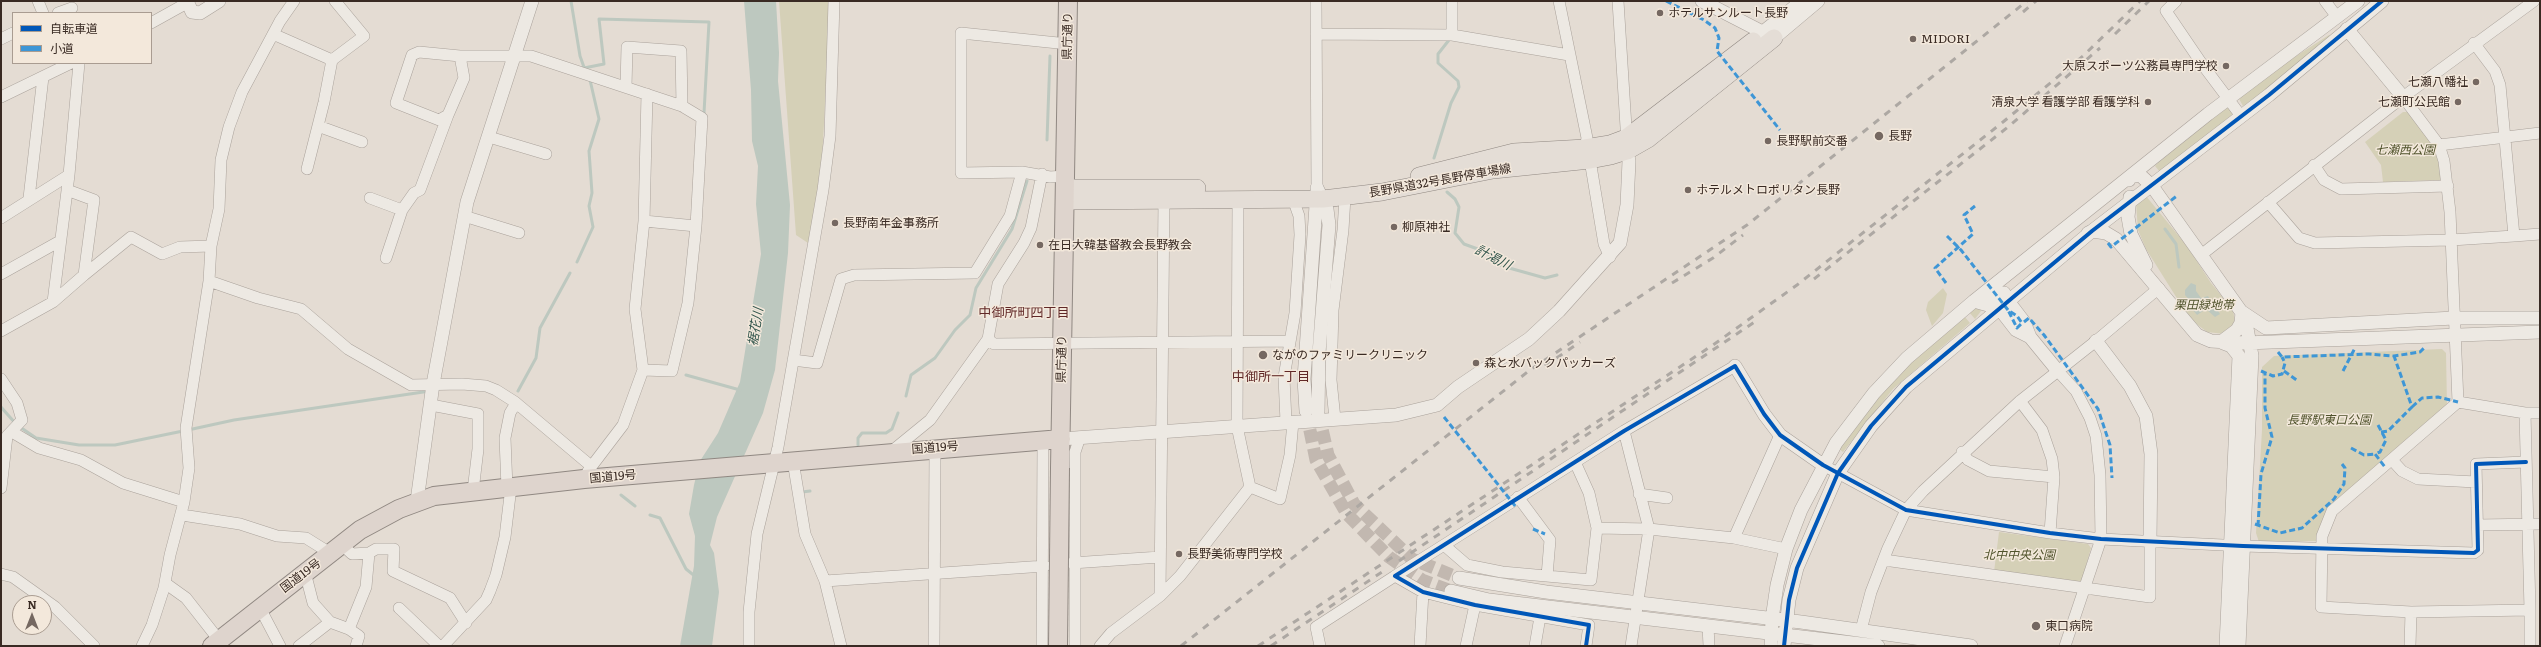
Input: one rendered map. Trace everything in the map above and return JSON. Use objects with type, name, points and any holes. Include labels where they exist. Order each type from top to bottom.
[{"type":"highway","name":"県庁通り","points":[[1058,646],[1068,1]]},
{"type":"highway","name":"国道19号","points":[[218,644],[260,608],[360,530],[417,501],[434,496],[509,487],[587,473],[652,474],[892,451],[1061,439]]},
{"type":"main road","name":"長野県道32号長野停車場線","points":[[1065,189],[1319,195],[1345,197],[1389,191],[1499,169],[1588,154],[1610,144],[1627,145],[1648,139],[1700,99],[1777,35]]},
{"type":"main road","name":"長野県道32号長野停車場線","points":[[1065,189],[1164,200],[1293,199],[1412,177],[1514,152],[1588,154]]},
{"type":"street","points":[[38,1],[43,12]]},
{"type":"street","points":[[142,646],[152,625],[165,583],[170,555],[182,516],[189,468],[186,430],[209,281],[211,246],[219,208],[221,160],[229,127],[242,92],[273,34],[294,1]]},
{"type":"street","points":[[307,168],[318,126],[332,60],[364,36],[335,1]]},
{"type":"street","points":[[417,501],[432,393],[464,216],[532,1]]},
{"type":"street","points":[[749,646],[749,612],[757,534],[793,360],[823,190],[830,136],[834,1]]},
{"type":"street","points":[[1312,412],[1304,378],[1319,195],[1316,1]]},
{"type":"street","points":[[1452,1],[1452,35]]},
{"type":"street","points":[[1559,1],[1587,138],[1588,154],[1604,244],[1610,257]]},
{"type":"street","points":[[1061,439],[1396,415],[1437,405],[1458,387],[1529,339],[1560,311],[1610,257],[1620,243],[1624,227],[1629,184],[1618,1]]},
{"type":"street","points":[[1702,1],[1777,35]]},
{"type":"street","points":[[1777,35],[1785,14],[1802,1]]},
{"type":"street","points":[[1777,35],[1818,1]]},
{"type":"street","points":[[2176,1],[2166,12],[2202,64],[2229,98],[2241,116]]},
{"type":"street","points":[[2325,1],[2337,17]]},
{"type":"street","points":[[1778,641],[1772,619],[1786,549],[1801,510],[1823,465],[1857,411],[1890,375],[1974,301],[2138,172],[2229,98],[2358,1]]},
{"type":"street","points":[[1778,641],[1786,620],[1797,568],[1838,473],[1871,426],[1906,387],[2092,231],[2241,116],[2382,1]]},
{"type":"street","points":[[2201,255],[2402,97],[2474,43],[2534,1]]},
{"type":"street","points":[[152,22],[187,2],[192,12],[200,13],[213,4]]},
{"type":"street","points":[[61,12],[72,8]]},
{"type":"street","points":[[1777,35],[1785,14]]},
{"type":"street","points":[[2347,29],[2439,145],[2444,161],[2448,186],[2458,402]]},
{"type":"street","points":[[1065,189],[1050,177],[1042,174],[1022,172],[961,173],[961,33],[1068,44]]},
{"type":"street","points":[[1,39],[12,34]]},
{"type":"street","points":[[273,34],[332,60]]},
{"type":"street","points":[[1316,34],[1452,35],[1569,55]]},
{"type":"street","points":[[2474,43],[2495,71],[2500,85],[2514,236]]},
{"type":"street","points":[[626,88],[627,47],[681,51],[682,106]]},
{"type":"street","points":[[448,115],[439,120],[396,103],[412,55],[420,52],[460,56],[531,56],[682,106],[702,118],[696,226],[688,303],[672,371],[643,370]]},
{"type":"street","points":[[386,258],[402,210],[414,193],[420,190],[448,115],[464,78],[460,56]]},
{"type":"street","points":[[1,97],[69,64]]},
{"type":"street","points":[[53,302],[69,175],[79,64]]},
{"type":"street","points":[[29,198],[43,77]]},
{"type":"street","points":[[432,393],[486,386],[496,390],[587,473],[623,425],[643,370],[635,309],[644,222],[647,94]]},
{"type":"street","points":[[318,126],[362,142]]},
{"type":"street","points":[[2439,145],[2540,133]]},
{"type":"street","points":[[489,137],[546,154]]},
{"type":"street","points":[[2314,165],[2324,180],[2341,189],[2448,186]]},
{"type":"street","points":[[793,360],[817,363],[841,279],[854,275],[975,273],[1010,216],[1022,172]]},
{"type":"street","points":[[2138,172],[2152,186],[2242,312],[2266,328]]},
{"type":"street","points":[[2138,172],[2124,206],[2131,234],[2159,288]]},
{"type":"street","points":[[892,451],[930,420],[988,339],[998,284],[1024,243],[1031,228],[1042,174]]},
{"type":"street","points":[[1,218],[29,198],[69,175]]},
{"type":"street","points":[[67,190],[94,200],[84,275]]},
{"type":"street","points":[[1335,419],[1331,380],[1333,310],[1343,230],[1345,197]]},
{"type":"street","points":[[370,198],[402,210]]},
{"type":"street","points":[[1100,646],[1112,633],[1160,596],[1180,576],[1250,487],[1238,426],[1238,199]]},
{"type":"street","points":[[1250,487],[1280,498],[1290,455],[1290,422],[1284,377],[1295,313],[1300,235],[1299,216],[1293,199]]},
{"type":"street","points":[[1160,596],[1164,200]]},
{"type":"street","points":[[2268,202],[2299,238],[2315,244],[2450,240],[2540,234]]},
{"type":"street","points":[[464,216],[519,233]]},
{"type":"street","points":[[644,222],[696,226]]},
{"type":"street","points":[[1974,301],[1988,305],[2049,255],[2092,231],[2106,233],[2116,239],[2159,288],[2179,316],[2197,336],[2231,346],[2239,356]]},
{"type":"street","points":[[1,331],[53,302],[131,237],[162,254],[180,247],[211,246]]},
{"type":"street","points":[[1,274],[60,241]]},
{"type":"street","points":[[209,281],[258,298],[301,309],[348,349],[411,385],[478,414],[478,449],[473,491]]},
{"type":"street","points":[[1861,630],[1871,592],[1906,510],[1962,452],[2020,401],[2057,370],[2096,341],[2159,288]]},
{"type":"street","points":[[2003,305],[2024,322],[2030,337],[2076,391],[2096,436],[2100,475],[2101,539],[2086,588],[2065,646]]},
{"type":"street","points":[[2240,646],[2243,546],[2250,433],[2248,341],[2242,312]]},
{"type":"street","points":[[2221,342],[2237,330],[2241,323],[2242,312]]},
{"type":"street","points":[[2226,646],[2239,356],[2248,341],[2266,328],[2454,318],[2540,318]]},
{"type":"street","points":[[2221,342],[2540,332]]},
{"type":"street","points":[[988,339],[994,344],[1290,341]]},
{"type":"street","points":[[1884,560],[2150,597],[2151,454],[2146,416],[2130,386],[2096,341]]},
{"type":"street","points":[[1320,646],[1316,627],[1445,546],[1518,497],[1624,431],[1735,366],[1780,435],[1823,465],[1906,510],[2050,533],[2101,539],[2243,546],[2474,553],[2478,550],[2476,464],[2526,462]]},
{"type":"street","points":[[1,379],[17,402],[22,420],[11,430],[1,488]]},
{"type":"street","points":[[2020,401],[2042,430],[2048,443],[2054,476],[2050,533]]},
{"type":"street","points":[[2458,402],[2525,414],[2540,413]]},
{"type":"street","points":[[2458,402],[2332,511],[2323,529],[2321,607],[2411,612],[2530,610]]},
{"type":"street","points":[[443,646],[486,600],[496,575],[505,537],[509,487],[505,438],[515,406]]},
{"type":"street","points":[[2525,414],[2530,646]]},
{"type":"street","points":[[11,430],[39,448],[81,460],[123,483],[184,502]]},
{"type":"street","points":[[1624,431],[1649,529],[1639,603],[1635,616],[1632,646]]},
{"type":"street","points":[[1734,538],[1780,435]]},
{"type":"street","points":[[1075,646],[1073,563],[1075,452],[1080,437]]},
{"type":"street","points":[[1042,646],[1044,566],[1043,441]]},
{"type":"street","points":[[934,646],[935,449]]},
{"type":"street","points":[[1962,452],[1968,460],[1989,471],[2054,476]]},
{"type":"street","points":[[2392,460],[2402,471],[2418,479],[2476,482]]},
{"type":"street","points":[[793,461],[805,534],[825,581],[842,646]]},
{"type":"street","points":[[1445,546],[1467,565],[1502,572],[1591,580],[1598,528],[1589,493],[1575,462]]},
{"type":"street","points":[[1639,494],[1667,498]]},
{"type":"street","points":[[1518,497],[1550,540],[1547,576]]},
{"type":"street","points":[[182,516],[240,524],[277,536],[306,538],[352,554],[369,553],[376,549],[394,549],[392,572],[450,598],[466,623]]},
{"type":"street","points":[[2478,525],[2540,524]]},
{"type":"street","points":[[1598,528],[1649,529],[1734,538],[1786,549]]},
{"type":"street","points":[[349,629],[366,587],[369,553]]},
{"type":"street","points":[[1073,563],[1160,557]]},
{"type":"street","points":[[825,581],[1044,566]]},
{"type":"street","points":[[305,572],[313,603],[330,622],[349,629],[359,636],[356,646]]},
{"type":"street","points":[[1,574],[13,577],[55,607],[94,646]]},
{"type":"street","points":[[1395,576],[1423,592],[1476,605],[1589,625],[1586,646]]},
{"type":"street","points":[[1459,578],[1546,592],[1786,620],[1971,646]]},
{"type":"street","points":[[165,583],[186,598],[218,644]]},
{"type":"street","points":[[1451,591],[1489,600],[1635,616],[1708,626],[1778,641],[1878,646]]},
{"type":"street","points":[[1420,646],[1423,592]]},
{"type":"street","points":[[1466,646],[1476,605]]},
{"type":"street","points":[[260,608],[280,646]]},
{"type":"street","points":[[399,608],[439,646]]},
{"type":"street","points":[[2410,646],[2411,612]]},
{"type":"street","points":[[1535,646],[1540,617]]},
{"type":"street","points":[[299,646],[330,622]]},
{"type":"street","points":[[1708,626],[1709,646]]},
{"type":"green space","points":[[779,1],[830,1],[823,143],[819,190],[808,243],[796,235]]},
{"type":"green space","points":[[2329,35],[2331,37],[2293,70],[2243,106],[2238,97],[2268,74]]},
{"type":"green space","points":[[2228,107],[2233,114],[2160,172],[2155,166],[2166,154]]},
{"type":"green space","name":"七瀬西公園","points":[[2403,112],[2410,112],[2440,153],[2443,178],[2440,180],[2383,182],[2381,165],[2365,142]]},
{"type":"green space","name":"栗田緑地帯","points":[[2146,196],[2187,246],[2211,283],[2233,310],[2235,322],[2225,334],[2207,332],[2190,319],[2146,249],[2138,230],[2136,203]]},
{"type":"green space","points":[[1943,288],[1947,294],[1943,313],[1932,326],[1926,310],[1928,302]]},
{"type":"green space","points":[[1977,305],[1981,311],[1975,319],[1969,312]]},
{"type":"green space","points":[[1964,316],[1970,323],[1893,389],[1843,452],[1838,448],[1858,420],[1910,361]]},
{"type":"green space","name":"長野駅東口公園","points":[[2442,349],[2446,353],[2447,405],[2329,511],[2317,541],[2259,542],[2256,533],[2262,430],[2262,367],[2274,356]]},
{"type":"green space","name":"北中中央公園","points":[[1999,532],[2088,544],[2091,548],[2082,580],[2077,583],[1994,572]]},
{"type":"water","name":"裾花川","points":[[744,1],[776,1],[779,53],[778,81],[790,205],[788,253],[775,370],[763,413],[717,517],[710,545],[714,553],[719,592],[712,646],[680,646],[694,566],[695,536],[689,514],[694,485],[700,461],[718,433],[740,382],[761,254],[756,204],[758,166],[752,141],[751,90]]},
{"type":"water","points":[[2191,283],[2196,285],[2196,291],[2201,298],[2208,296],[2220,314],[2215,317],[2206,309],[2197,315],[2193,310],[2193,304],[2185,295],[2185,290]]},
{"type":"waterway","points":[[571,1],[580,56],[585,70]]},
{"type":"waterway","points":[[584,68],[604,64],[599,19],[709,22],[704,113]]},
{"type":"waterway","name":"計渇川","points":[[1434,158],[1451,103],[1459,87],[1458,81],[1438,63],[1438,54],[1449,40]]},
{"type":"waterway","points":[[1047,140],[1050,56]]},
{"type":"waterway","points":[[577,262],[593,227],[589,206],[592,193],[589,151],[599,119],[590,80]]},
{"type":"waterway","points":[[906,396],[911,375],[935,358],[955,330],[970,315],[976,288],[1012,229],[1027,181]]},
{"type":"waterway","name":"計渇川","points":[[1447,192],[1455,199],[1459,207],[1455,233],[1464,244],[1486,252],[1502,266],[1545,278],[1557,275]]},
{"type":"waterway","points":[[2165,229],[2176,244],[2179,267]]},
{"type":"waterway","points":[[518,391],[536,358],[540,328],[570,273]]},
{"type":"waterway","points":[[686,375],[740,390]]},
{"type":"waterway","points":[[188,430],[234,420],[430,391]]},
{"type":"waterway","points":[[1,407],[16,424]]},
{"type":"waterway","points":[[858,445],[858,438],[862,433],[886,433],[892,429],[898,413]]},
{"type":"waterway","points":[[20,427],[36,438],[79,445],[115,445],[183,431]]},
{"type":"waterway","points":[[802,492],[810,491]]},
{"type":"waterway","points":[[621,495],[635,506]]},
{"type":"waterway","points":[[650,515],[660,518],[686,569],[696,577]]},
{"type":"tunnel","points":[[1306,411],[1316,460],[1347,514],[1389,557],[1422,580],[1451,591]]},
{"type":"tunnel","points":[[1318,412],[1328,455],[1354,504],[1412,559],[1459,578]]},
{"type":"railway","points":[[1181,646],[1530,370],[1747,225],[2027,1]]},
{"type":"railway","points":[[2023,12],[2036,1]]},
{"type":"railway","points":[[1258,646],[1713,345],[1797,285],[2003,122],[2083,56],[2140,1]]},
{"type":"railway","points":[[2115,34],[2149,1]]},
{"type":"railway","points":[[1814,279],[2008,127],[2100,48]]},
{"type":"railway","points":[[1672,283],[1713,258],[1743,235]]},
{"type":"railway","points":[[1399,561],[1756,321]]},
{"type":"railway","points":[[1545,366],[1580,342]]},
{"type":"railway","points":[[1271,646],[1382,572]]},
{"type":"marked path","points":[[1666,1],[1704,20],[1715,28],[1719,38],[1717,51],[1780,130]]},
{"type":"marked path","points":[[2108,243],[2111,247],[2178,195]]},
{"type":"marked path","points":[[1946,283],[1935,268],[1973,234],[1964,215],[1975,206]]},
{"type":"marked path","points":[[1947,236],[1961,250],[2008,310],[2017,316],[2022,323],[2017,328],[2008,310]]},
{"type":"marked path","points":[[2024,322],[2029,318],[2044,335],[2098,409],[2110,445],[2112,478]]},
{"type":"marked path","points":[[2278,352],[2282,357],[2369,354],[2394,356],[2420,352],[2425,347]]},
{"type":"marked path","points":[[2343,371],[2355,348]]},
{"type":"marked path","points":[[2381,432],[2388,431],[2412,407],[2394,356]]},
{"type":"marked path","points":[[2261,371],[2273,376],[2282,374],[2285,363],[2282,357]]},
{"type":"marked path","points":[[2284,371],[2298,381]]},
{"type":"marked path","points":[[2258,526],[2261,474],[2272,437],[2265,408],[2265,372]]},
{"type":"marked path","points":[[2412,407],[2422,398],[2438,397],[2458,402]]},
{"type":"marked path","points":[[1444,417],[1516,507]]},
{"type":"marked path","points":[[2378,425],[2386,440],[2380,452],[2375,454],[2385,467]]},
{"type":"marked path","points":[[2351,448],[2364,455],[2375,454]]},
{"type":"marked path","points":[[2255,524],[2280,533],[2302,528],[2334,499],[2344,484],[2345,468],[2342,464]]},
{"type":"marked path","points":[[1533,529],[1545,534]]},
{"type":"cycle path","points":[[1784,646],[1789,600],[1797,568],[1838,473],[1871,426],[1906,387],[2092,231],[2269,95],[2382,1]]},
{"type":"cycle path","points":[[1586,646],[1589,625],[1475,605],[1423,592],[1395,576],[1624,431],[1735,366],[1764,414],[1780,435],[1823,465],[1906,510],[2050,533],[2101,539],[2243,546],[2474,553],[2478,550],[2476,464],[2526,462]]},
{"type":"place","name":"ホテルサンルート長野","points":[[1660,13]]},
{"type":"place","name":"MIDORI","points":[[1913,39]]},
{"type":"place","name":"大原スポーツ公務員専門学校","points":[[2226,66]]},
{"type":"place","name":"七瀬八幡社","points":[[2476,82]]},
{"type":"place","name":"清泉大学 看護学部 看護学科","points":[[2148,102]]},
{"type":"place","name":"七瀬町公民館","points":[[2458,102]]},
{"type":"place","name":"長野","points":[[1879,136]]},
{"type":"place","name":"長野駅前交番","points":[[1768,141]]},
{"type":"place","name":"ホテルメトロポリタン長野","points":[[1688,190]]},
{"type":"place","name":"長野南年金事務所","points":[[835,223]]},
{"type":"place","name":"柳原神社","points":[[1394,227]]},
{"type":"place","name":"在日大韓基督教会長野教会","points":[[1040,245]]},
{"type":"place","name":"ながのファミリークリニック","points":[[1263,355]]},
{"type":"place","name":"森と水バックパッカーズ","points":[[1476,363]]},
{"type":"place","name":"長野美術専門学校","points":[[1179,554]]},
{"type":"place","name":"東口病院","points":[[2036,626]]},
{"type":"district","name":"中御所町四丁目","points":[[1024,313]]},
{"type":"district","name":"中御所一丁目","points":[[1271,377]]}]
